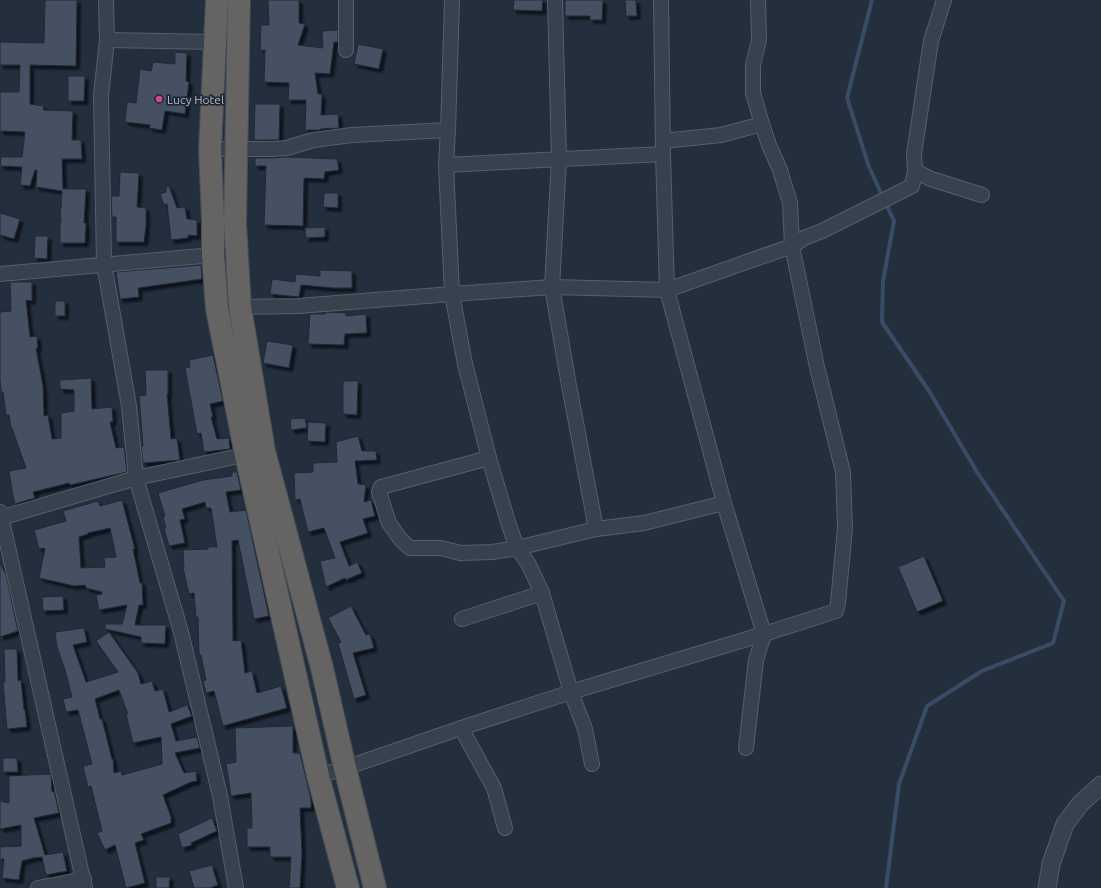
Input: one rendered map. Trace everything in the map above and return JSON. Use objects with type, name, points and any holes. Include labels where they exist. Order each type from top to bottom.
[{"type":"highway","points":[[217,0],[210,149],[213,254],[217,309],[255,453],[295,567],[322,668],[375,888]]},
{"type":"highway","points":[[239,0],[235,223],[240,307],[255,453],[273,573],[283,620],[318,776],[348,888]]},
{"type":"highway","points":[[273,573],[295,567]]},
{"type":"street","points":[[106,0],[107,40],[101,96],[104,264],[129,406],[136,478],[181,632],[220,796],[236,888]]},
{"type":"street","points":[[346,0],[346,50]]},
{"type":"street","points":[[452,0],[446,165],[452,294],[465,364],[489,458],[508,522],[517,548],[528,563],[542,593],[571,692],[585,729],[592,764]]},
{"type":"street","points":[[555,0],[559,160],[552,288],[596,528]]},
{"type":"street","points":[[661,0],[663,147],[668,290],[724,503],[764,634],[756,660],[746,748]]},
{"type":"street","points":[[318,776],[571,692],[836,611],[839,597],[846,528],[843,472],[817,367],[792,246],[790,203],[780,170],[769,145],[753,93],[753,65],[759,40],[758,0]]},
{"type":"street","points":[[217,309],[298,306],[552,288],[668,290],[792,246],[804,238],[822,231],[912,186],[915,171],[914,154],[931,41],[944,0]]},
{"type":"street","points":[[107,40],[215,42]]},
{"type":"street","points":[[446,165],[559,160],[663,147],[721,135],[762,124]]},
{"type":"street","points":[[210,149],[287,148],[313,140],[352,135],[448,130]]},
{"type":"street","points":[[915,171],[930,180],[982,195]]},
{"type":"street","points":[[0,274],[213,254],[237,255]]},
{"type":"street","points":[[38,888],[85,884],[0,516],[136,478],[255,453]]},
{"type":"street","points":[[489,458],[381,487],[379,492],[389,523],[401,540],[410,548],[441,548],[460,553],[492,552],[517,548],[596,528],[644,523],[724,503]]},
{"type":"street","points":[[462,619],[542,593]]},
{"type":"street","points":[[461,728],[494,788],[505,828]]},
{"type":"street","points":[[1047,888],[1051,864],[1066,824],[1081,803],[1101,785]]},
{"type":"building","points":[[45,0],[77,0],[76,66],[30,65],[30,104],[44,106],[43,110],[73,111],[72,140],[81,140],[82,159],[62,159],[63,189],[86,189],[84,223],[86,223],[85,243],[60,243],[60,209],[62,191],[36,187],[37,170],[35,170],[30,186],[20,185],[22,167],[0,166],[1,157],[22,157],[25,132],[0,131],[0,92],[19,92],[20,65],[0,65],[0,42],[44,43]]},
{"type":"building","points":[[268,0],[299,0],[299,23],[305,24],[298,45],[323,48],[322,31],[338,30],[338,42],[334,42],[330,74],[315,73],[318,94],[322,94],[321,115],[338,114],[339,128],[305,130],[306,100],[288,100],[289,83],[264,82],[265,50],[260,50],[261,25],[269,25]]},
{"type":"building","points":[[514,0],[543,0],[542,11],[513,10]]},
{"type":"building","points":[[565,0],[603,0],[602,20],[590,20],[590,16],[565,16]]},
{"type":"building","points":[[625,0],[636,0],[637,16],[626,16]]},
{"type":"building","points":[[358,44],[383,49],[379,69],[354,64]]},
{"type":"building","points":[[175,52],[187,53],[186,81],[189,82],[185,114],[165,111],[162,130],[149,128],[150,125],[125,122],[127,102],[136,103],[140,69],[151,71],[153,62],[175,64]]},
{"type":"building","points":[[68,76],[85,76],[84,101],[68,101]]},
{"type":"building","points":[[255,104],[280,104],[279,140],[254,140]]},
{"type":"building","points":[[286,157],[337,159],[339,170],[325,172],[324,179],[304,178],[303,226],[264,225],[266,166],[255,166],[255,158]]},
{"type":"building","points":[[120,172],[139,173],[137,207],[146,208],[144,242],[116,242],[116,217],[112,217],[111,196],[119,196]]},
{"type":"building","points":[[169,186],[177,208],[185,207],[187,219],[197,220],[197,236],[188,235],[188,238],[171,240],[167,204],[164,205],[160,194],[166,192],[166,187]]},
{"type":"building","points":[[324,193],[338,193],[338,208],[323,207]]},
{"type":"building","points":[[0,213],[20,219],[14,239],[0,235]]},
{"type":"building","points":[[325,227],[325,237],[306,238],[305,228]]},
{"type":"building","points":[[35,236],[48,236],[47,259],[34,258]]},
{"type":"building","points":[[201,265],[202,279],[138,288],[139,297],[120,299],[116,272]]},
{"type":"building","points":[[320,270],[352,271],[352,288],[301,285],[299,297],[270,294],[272,279],[295,282],[296,274],[320,276]]},
{"type":"building","points":[[10,282],[32,282],[32,301],[26,300],[30,337],[37,336],[38,348],[36,348],[43,386],[44,416],[48,415],[52,439],[61,438],[61,413],[74,411],[74,390],[60,389],[60,380],[91,378],[92,409],[112,407],[113,422],[110,422],[116,448],[124,447],[127,472],[70,485],[69,483],[33,492],[35,498],[15,504],[9,471],[26,468],[11,428],[9,415],[6,415],[0,379],[0,312],[11,311]]},
{"type":"building","points":[[55,301],[65,301],[65,316],[55,316]]},
{"type":"building","points":[[326,312],[346,313],[346,316],[366,314],[367,333],[345,334],[344,345],[308,344],[310,314],[325,314]]},
{"type":"building","points":[[267,341],[293,345],[289,368],[263,363]]},
{"type":"building","points":[[213,355],[223,401],[210,404],[213,417],[211,417],[217,439],[229,438],[230,449],[204,452],[201,433],[197,434],[185,368],[190,367],[189,360]]},
{"type":"building","points":[[145,370],[168,370],[167,394],[171,439],[177,438],[180,460],[143,463],[139,396],[146,395]]},
{"type":"building","points":[[343,381],[358,381],[357,415],[343,414]]},
{"type":"building","points":[[305,418],[307,428],[291,430],[290,419]]},
{"type":"building","points":[[308,422],[326,423],[325,442],[307,441]]},
{"type":"building","points":[[358,436],[362,451],[376,451],[377,460],[355,461],[358,484],[366,485],[364,502],[371,500],[375,516],[363,519],[368,533],[340,542],[349,566],[357,562],[362,573],[346,580],[345,578],[326,587],[320,561],[335,558],[324,528],[308,532],[300,499],[295,500],[294,473],[313,472],[313,463],[337,462],[336,442]]},
{"type":"building","points":[[232,472],[237,472],[241,490],[226,492],[230,512],[246,510],[269,616],[254,619],[238,540],[232,541],[233,641],[241,640],[245,673],[252,671],[257,693],[281,686],[287,708],[223,726],[214,691],[206,693],[203,681],[206,680],[201,655],[199,655],[198,617],[196,617],[194,593],[189,594],[183,568],[183,550],[208,549],[208,547],[217,547],[211,508],[206,508],[205,502],[182,509],[185,519],[180,520],[185,543],[169,546],[164,528],[166,528],[163,517],[165,516],[158,493],[203,480],[232,476]]},
{"type":"building","points":[[122,500],[135,549],[133,549],[140,583],[142,583],[143,605],[139,605],[135,625],[166,625],[165,644],[141,643],[141,637],[105,629],[105,624],[122,624],[127,605],[99,610],[96,595],[102,594],[102,592],[86,588],[85,585],[74,586],[39,578],[45,548],[39,549],[34,530],[66,521],[63,511],[98,501],[100,506]],"holes":[[[110,528],[116,557],[104,558],[105,567],[81,568],[79,537],[88,533]]]},
{"type":"building","points":[[924,556],[943,601],[917,612],[898,567]]},
{"type":"building","points":[[0,563],[6,575],[18,631],[0,637]]},
{"type":"building","points":[[63,596],[64,610],[43,611],[42,597]]},
{"type":"building","points":[[351,606],[366,635],[370,634],[374,648],[353,653],[366,695],[354,699],[338,643],[341,642],[328,618]]},
{"type":"building","points":[[84,628],[87,642],[73,645],[86,682],[118,672],[96,641],[109,632],[138,673],[141,684],[152,681],[155,691],[163,689],[169,712],[187,705],[192,716],[171,724],[176,741],[197,737],[200,748],[175,753],[184,773],[196,771],[197,781],[191,782],[163,795],[171,817],[171,823],[141,834],[144,840],[135,843],[145,883],[126,888],[115,845],[105,850],[97,833],[102,831],[91,786],[88,787],[83,766],[92,764],[78,710],[66,712],[63,699],[72,697],[57,647],[55,632]],"holes":[[[119,690],[128,714],[126,714],[133,743],[161,737],[162,764],[122,775],[121,771],[114,773],[113,759],[95,699]]]},
{"type":"building","points":[[4,649],[17,649],[18,681],[21,680],[27,727],[7,729],[3,682],[5,682]]},
{"type":"building","points":[[293,726],[293,753],[300,753],[311,799],[311,808],[300,808],[302,854],[300,888],[289,888],[291,857],[270,857],[270,847],[247,847],[247,828],[252,828],[251,793],[231,796],[226,764],[236,762],[235,728]]},
{"type":"building","points":[[3,758],[17,758],[18,772],[3,772]]},
{"type":"building","points":[[51,774],[52,792],[54,791],[59,813],[34,818],[45,855],[63,852],[67,871],[46,875],[42,857],[22,861],[19,880],[2,878],[4,859],[0,859],[0,847],[21,846],[21,825],[0,829],[0,801],[9,803],[9,776]]},
{"type":"building","points":[[212,818],[217,831],[191,843],[192,845],[182,848],[178,834]]},
{"type":"building","points":[[212,865],[218,885],[210,888],[194,888],[189,871]]},
{"type":"building","points":[[156,877],[170,877],[169,888],[156,888]]},
{"type":"waterway","points":[[872,0],[847,98],[869,167],[894,221],[883,281],[882,322],[929,391],[977,472],[1064,601],[1053,643],[982,671],[927,706],[899,784],[886,888]]},
{"type":"place","name":"Lucy Hotel","points":[[159,99]]}]
